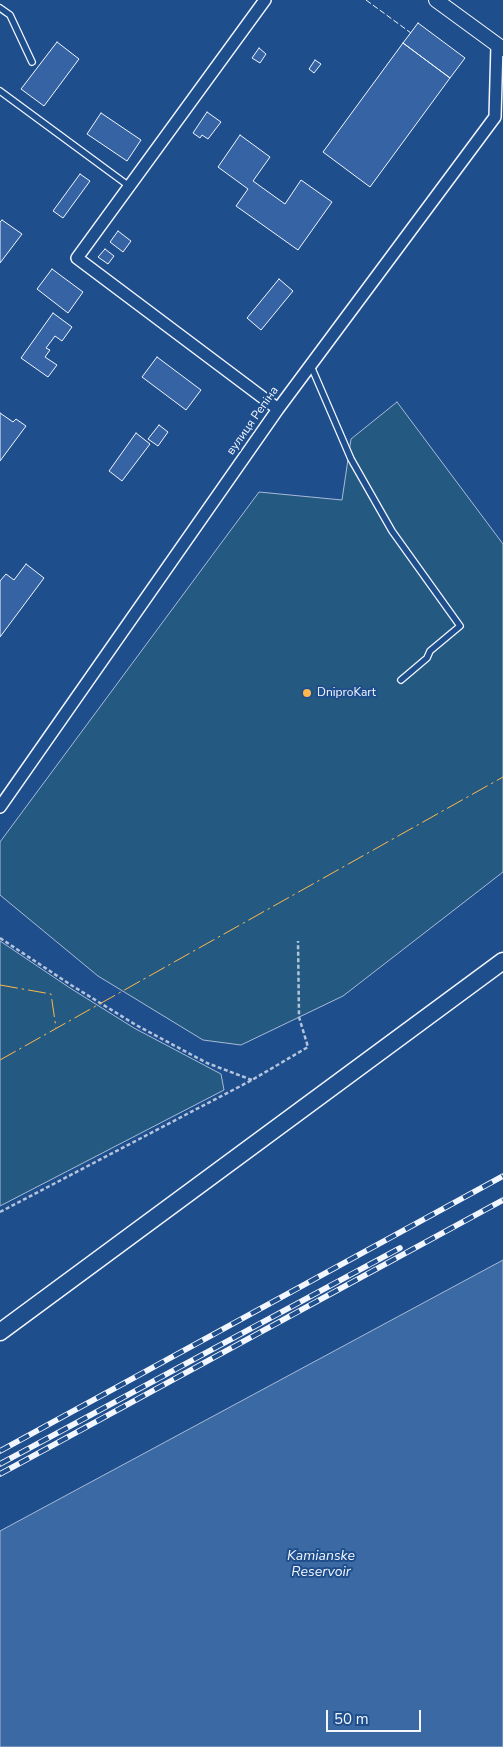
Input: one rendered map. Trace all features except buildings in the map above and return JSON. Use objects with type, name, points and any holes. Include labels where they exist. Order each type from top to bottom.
[{"type":"main road","points":[[0,1332],[503,961]]},
{"type":"street","points":[[265,0],[77,258],[278,409]]},
{"type":"street","points":[[436,0],[500,47]]},
{"type":"street","name":"вулиця Репіна","points":[[0,807],[278,409],[499,116],[500,47]]},
{"type":"lane","points":[[0,8],[10,15],[32,62]]},
{"type":"lane","points":[[0,91],[129,186]]},
{"type":"lane","points":[[311,366],[351,459],[392,531],[460,626],[430,651],[427,658],[402,680]]},
{"type":"path","points":[[0,938],[136,1026],[207,1063],[252,1080]]},
{"type":"path","points":[[0,1212],[252,1080],[308,1047],[299,1016],[298,941]]},
{"type":"shaded area","name":"DniproKart","points":[[397,402],[503,544],[503,872],[343,996],[241,1045],[203,1040],[98,976],[0,895],[0,842],[259,492],[342,500],[351,439]]},
{"type":"shaded area","points":[[0,941],[134,1028],[221,1074],[224,1090],[0,1206]]},
{"type":"water","name":"Kamianske Reservoir","points":[[503,1260],[503,1747],[0,1747],[0,1531]]},
{"type":"railway","points":[[0,1451],[503,1176]]},
{"type":"railway","points":[[0,1474],[503,1200]]},
{"type":"railway","points":[[0,1464],[400,1248]]},
{"type":"fence","points":[[366,0],[411,33]]},
{"type":"power","points":[[0,1060],[503,777]]},
{"type":"power","points":[[0,985],[51,994],[56,1028]]},
{"type":"place","name":"DniproKart","points":[[307,693]]}]
